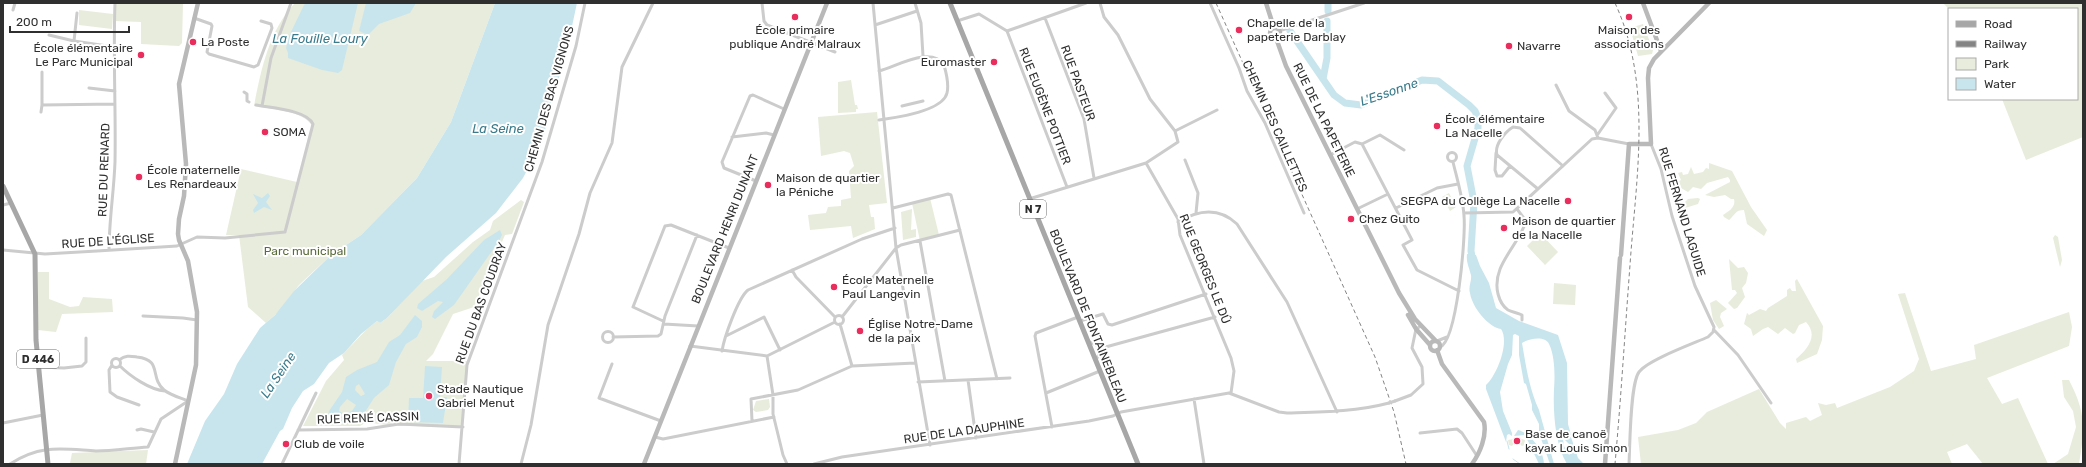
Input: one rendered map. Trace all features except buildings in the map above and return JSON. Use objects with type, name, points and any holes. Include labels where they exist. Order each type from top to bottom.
[{"type":"main road","name":"BOULEVARD DE FONTAINEBLEAU","points":[[950,3],[1117,414]]},
{"type":"main road","name":"D 446","points":[[3,186],[34,254],[35,333],[48,464]]},
{"type":"main road","name":"N 7","points":[[1117,414],[1138,464]]},
{"type":"street","points":[[13,10],[15,3]]},
{"type":"street","name":"RUE DU RENARD","points":[[109,250],[114,192],[115,3]]},
{"type":"street","points":[[175,464],[196,365],[197,320],[188,261],[181,243],[178,240],[179,219],[184,196],[186,164],[179,84],[198,3]]},
{"type":"street","points":[[256,105],[262,106],[271,58],[291,3]]},
{"type":"street","name":"CHEMIN DES BAS VIGNONS","points":[[529,199],[573,59],[584,3]]},
{"type":"street","points":[[521,464],[529,437],[548,325],[579,234],[590,193],[612,143],[622,67],[653,3]]},
{"type":"street","points":[[762,3],[765,22],[775,28],[835,52]]},
{"type":"street","name":"BOULEVARD HENRI DUNANT","points":[[644,464],[784,109],[813,43],[827,3]]},
{"type":"street","points":[[873,3],[896,248],[930,445]]},
{"type":"street","points":[[915,3],[921,23],[923,56]]},
{"type":"street","points":[[957,21],[979,14],[1007,31],[1086,3]]},
{"type":"street","points":[[1029,199],[1146,163],[1177,144],[1178,140],[1175,131],[1150,99],[1118,35],[1104,17],[1100,3]]},
{"type":"street","name":"CHEMIN DES CAILLETTES","points":[[1210,3],[1239,68],[1247,91],[1265,123],[1304,213]]},
{"type":"street","points":[[1266,3],[1274,28],[1282,30],[1364,3]]},
{"type":"street","points":[[1643,3],[1661,52]]},
{"type":"street","points":[[1556,85],[1569,111],[1595,130],[1598,136],[1629,144],[1651,144],[1648,74],[1652,62],[1709,3]]},
{"type":"street","points":[[875,25],[917,11]]},
{"type":"street","points":[[74,41],[77,13]]},
{"type":"street","points":[[194,18],[211,24],[212,26],[206,52],[254,67],[258,65],[272,28],[271,24],[261,20]]},
{"type":"street","name":"RUE PASTEUR","points":[[1045,18],[1084,119],[1094,178]]},
{"type":"street","name":"RUE DE LA PAPETERIE","points":[[1274,28],[1270,32],[1271,35],[1276,38],[1286,66],[1357,209],[1392,286],[1416,329],[1432,349],[1438,349]]},
{"type":"street","points":[[1276,38],[1280,35],[1282,30]]},
{"type":"street","name":"RUE EUGÈNE POTTIER","points":[[1007,31],[1067,187]]},
{"type":"street","points":[[49,35],[74,41],[114,47]]},
{"type":"street","points":[[879,71],[923,56],[936,58],[942,62],[945,70],[948,93],[940,101],[920,112],[879,120]]},
{"type":"street","points":[[41,112],[42,72]]},
{"type":"street","points":[[89,88],[115,91]]},
{"type":"street","points":[[244,92],[247,94],[247,101],[249,102]]},
{"type":"street","points":[[1464,213],[1509,213],[1517,209],[1589,140],[1598,136],[1616,108],[1605,93]]},
{"type":"street","points":[[756,181],[722,165],[732,137],[748,97],[753,95],[784,109]]},
{"type":"street","points":[[902,106],[923,101]]},
{"type":"street","points":[[917,102],[920,112]]},
{"type":"street","points":[[42,105],[115,104]]},
{"type":"street","name":"RUE DE L'ÉGLISE","points":[[3,250],[34,254],[177,246],[197,237],[226,238],[285,232],[313,124],[309,118],[298,113],[262,106]]},
{"type":"street","points":[[1175,131],[1217,110]]},
{"type":"street","points":[[1510,166],[1502,176],[1497,176],[1495,166],[1496,152],[1498,145],[1507,131],[1513,127],[1518,127],[1563,166]]},
{"type":"street","points":[[732,137],[766,133],[774,135]]},
{"type":"street","points":[[1330,155],[1357,142],[1362,144],[1380,135],[1404,150]]},
{"type":"street","points":[[1362,144],[1412,240],[1403,245],[1415,269],[1459,291]]},
{"type":"street","points":[[1605,464],[1629,144]]},
{"type":"street","name":"RUE FERNAND LAGUIDE","points":[[1651,144],[1661,169],[1672,216],[1696,288],[1714,324],[1714,330],[1725,339],[1751,373],[1771,403]]},
{"type":"street","points":[[1496,152],[1538,190]]},
{"type":"street","points":[[1185,160],[1198,193],[1196,213]]},
{"type":"street","points":[[1438,349],[1445,344],[1453,321],[1459,291],[1464,213],[1453,162]]},
{"type":"street","name":"RUE GEORGES LE DÛ","points":[[1146,163],[1178,222],[1180,235],[1206,294],[1234,366],[1231,393]]},
{"type":"street","points":[[1396,208],[1437,188],[1458,184]]},
{"type":"street","points":[[893,208],[950,194],[997,379]]},
{"type":"street","points":[[1357,209],[1388,194]]},
{"type":"street","name":"RUE DU BAS COUDRAY","points":[[459,464],[468,361],[529,199]]},
{"type":"street","points":[[3,205],[11,203]]},
{"type":"street","name":"RUE DE LA PAPETERIE","points":[[1357,209],[1403,302],[1421,326],[1436,341],[1442,364],[1484,422],[1484,438],[1472,464]]},
{"type":"street","points":[[1517,209],[1526,221],[1503,261],[1498,277],[1497,290],[1500,302],[1508,310],[1522,315],[1522,320]]},
{"type":"street","points":[[1178,222],[1196,213],[1222,213],[1237,224],[1287,302],[1337,412]]},
{"type":"street","points":[[698,326],[664,322],[633,307],[665,226],[668,224],[729,248]]},
{"type":"street","points":[[722,351],[737,307],[746,292],[792,270],[884,230],[894,228]]},
{"type":"street","points":[[835,317],[842,316],[896,248],[960,230]]},
{"type":"street","points":[[613,337],[658,336],[662,333],[664,322],[697,235]]},
{"type":"street","points":[[920,241],[945,381]]},
{"type":"street","points":[[792,270],[796,277],[835,317],[835,322]]},
{"type":"street","points":[[1052,427],[1035,334],[1079,319],[1103,314],[1108,324],[1112,325],[1206,294]]},
{"type":"street","points":[[143,316],[197,320]]},
{"type":"street","points":[[842,316],[843,322],[840,324],[852,366]]},
{"type":"street","points":[[726,336],[764,317],[780,350]]},
{"type":"street","points":[[1088,341],[1102,348],[1215,317]]},
{"type":"street","points":[[690,346],[766,356],[835,322],[840,324]]},
{"type":"street","points":[[1231,393],[1279,412],[1337,412],[1359,410],[1395,401],[1411,395],[1424,384],[1422,368],[1412,348],[1416,329],[1421,326]]},
{"type":"street","points":[[1629,464],[1634,386],[1639,372],[1648,364],[1708,337],[1714,330]]},
{"type":"street","points":[[1414,338],[1422,336]]},
{"type":"street","points":[[1430,345],[1432,342],[1447,337]]},
{"type":"street","points":[[38,367],[64,368],[82,366],[86,362],[86,338]]},
{"type":"street","points":[[1096,360],[1102,348]]},
{"type":"street","points":[[139,405],[117,397],[110,392],[109,370],[114,360],[119,360],[128,355],[148,359],[154,364],[156,379],[165,391]]},
{"type":"street","points":[[766,356],[773,395],[774,418],[783,455],[787,464]]},
{"type":"street","points":[[119,360],[120,366],[126,373],[149,386],[188,401]]},
{"type":"street","points":[[752,421],[750,400],[798,390],[852,366],[915,363]]},
{"type":"street","points":[[612,364],[599,398],[661,421]]},
{"type":"street","points":[[112,365],[115,368],[120,366]]},
{"type":"street","points":[[1046,393],[1100,371]]},
{"type":"street","points":[[918,382],[1010,378]]},
{"type":"street","points":[[149,386],[156,379]]},
{"type":"street","points":[[968,380],[976,438]]},
{"type":"street","points":[[282,464],[316,393]]},
{"type":"street","name":"RUE DE LA DAUPHINE","points":[[814,464],[842,457],[1052,427],[1231,393]]},
{"type":"street","points":[[1194,399],[1204,464]]},
{"type":"street","points":[[10,464],[30,452],[47,449],[95,451],[148,448],[154,432],[164,415],[188,401]]},
{"type":"street","points":[[3,423],[43,415]]},
{"type":"street","points":[[655,437],[663,439],[774,418]]},
{"type":"street","name":"RUE RENÉ CASSIN","points":[[298,430],[367,429],[399,424],[463,427]]},
{"type":"street","points":[[1420,433],[1457,428],[1462,432],[1477,456]]},
{"type":"street","points":[[137,430],[141,429],[154,432]]},
{"type":"green space","points":[[116,3],[183,3],[182,43],[179,46],[141,44],[141,22],[115,21]]},
{"type":"green space","name":"Parc municipal","points":[[295,3],[495,3],[451,122],[417,178],[361,235],[331,255],[299,285],[279,311],[266,323],[248,307],[239,235],[226,235],[241,169],[297,182],[312,126],[308,121],[295,114],[254,106],[263,65],[272,38],[286,14]]},
{"type":"green space","points":[[1943,3],[2083,3],[2083,137],[2026,160],[2002,100],[2078,100],[2078,8],[1948,8]]},
{"type":"green space","points":[[79,10],[113,14],[112,29],[79,25]]},
{"type":"green space","points":[[1643,24],[1653,50],[1652,54],[1638,56],[1630,28]]},
{"type":"green space","points":[[851,80],[855,105],[857,105],[858,109],[856,109],[856,112],[838,113],[838,82]]},
{"type":"green space","points":[[877,112],[887,203],[869,205],[871,217],[874,217],[875,229],[853,238],[851,226],[810,230],[808,215],[826,213],[828,207],[841,206],[841,200],[851,198],[849,171],[854,166],[850,153],[844,151],[821,156],[818,117]]},
{"type":"green space","points":[[1709,163],[1732,171],[1751,207],[1767,230],[1764,236],[1747,224],[1744,210],[1737,212],[1729,220],[1724,217],[1723,215],[1733,207],[1734,199],[1731,199],[1725,195],[1714,197],[1705,195],[1730,182],[1728,177],[1707,183],[1701,189],[1693,187],[1688,192],[1674,184],[1681,180],[1678,173],[1682,172],[1683,175],[1688,174],[1691,167],[1694,174],[1703,172],[1706,168],[1709,169]]},
{"type":"green space","points":[[1449,193],[1456,207],[1450,211],[1442,197]]},
{"type":"green space","points":[[930,198],[939,235],[920,241],[912,203]]},
{"type":"green space","points":[[1688,199],[1700,199],[1698,204],[1685,208],[1682,205]]},
{"type":"green space","points":[[521,200],[524,202],[512,234],[505,235],[474,307],[453,314],[433,354],[426,361],[468,361],[463,427],[403,426],[367,422],[360,426],[303,426],[326,381],[344,360],[342,355],[367,329],[377,321],[380,323],[387,318],[422,281],[434,277],[473,242],[490,230],[493,221]]},
{"type":"green space","points":[[912,209],[911,230],[916,229],[916,237],[903,240],[901,212]]},
{"type":"green space","points":[[1540,233],[1558,252],[1545,265],[1527,246]]},
{"type":"green space","points":[[2055,235],[2058,237],[2062,260],[2060,267],[2053,238]]},
{"type":"green space","points":[[1729,259],[1738,268],[1744,267],[1748,273],[1746,283],[1742,288],[1745,297],[1737,308],[1734,309],[1728,303],[1737,293],[1735,290],[1732,290]]},
{"type":"green space","points":[[38,272],[49,272],[49,299],[70,307],[79,306],[83,297],[112,299],[113,312],[62,314],[56,332],[38,330]]},
{"type":"green space","points":[[1797,279],[1823,326],[1822,340],[1817,354],[1797,363],[1796,359],[1810,342],[1810,327],[1806,322],[1799,325],[1793,334],[1785,328],[1778,334],[1768,327],[1753,336],[1751,329],[1744,324],[1747,313],[1749,315],[1760,309],[1766,311],[1768,308],[1787,296],[1787,290],[1790,288],[1792,291],[1796,291],[1795,281]]},
{"type":"green space","points":[[1554,283],[1576,285],[1575,305],[1553,304]]},
{"type":"green space","points":[[1905,293],[1931,371],[1976,359],[1974,345],[2069,312],[2072,327],[2069,346],[1987,378],[2002,404],[2018,398],[2048,464],[1983,464],[1967,444],[1947,452],[1952,464],[1641,464],[1638,437],[1678,430],[1696,423],[1707,412],[1759,389],[1780,423],[1786,429],[1786,423],[1806,417],[1810,421],[1822,415],[1818,403],[1826,405],[1835,403],[1837,408],[1890,387],[1914,371],[1919,359],[1898,294]]},
{"type":"green space","points":[[1716,300],[1727,309],[1721,313],[1720,317],[1724,326],[1719,329],[1713,320],[1710,303]]},
{"type":"green space","points":[[2062,380],[2069,380],[2079,402],[2083,421],[2079,464],[2053,464],[2068,454],[2076,427],[2073,411],[2064,397]]},
{"type":"green space","points":[[769,399],[770,407],[768,410],[756,412],[753,410],[756,401]]},
{"type":"green space","name":"Base de canoë kayak Louis Simon","points":[[1515,437],[1525,440],[1524,445],[1522,446],[1518,442],[1515,442],[1512,446],[1509,445],[1508,440],[1514,439]]},
{"type":"green space","points":[[148,450],[146,464],[70,463],[72,453]]},
{"type":"water","name":"La Fouille Loury","points":[[305,3],[358,3],[342,70],[338,73],[322,70],[288,58],[286,48],[289,36]]},
{"type":"water","name":"La Fouille Loury","points":[[366,3],[416,3],[410,13],[379,24],[368,35],[359,31]]},
{"type":"water","name":"La Seine","points":[[495,3],[577,3],[565,59],[550,106],[543,140],[523,178],[496,213],[446,257],[387,318],[380,323],[377,321],[361,334],[344,353],[329,363],[314,384],[303,391],[292,408],[283,429],[280,431],[262,464],[187,464],[205,421],[224,394],[237,364],[260,328],[275,315],[294,291],[331,255],[361,235],[417,178],[451,122]]},
{"type":"water","points":[[268,193],[270,196],[266,202],[272,210],[264,207],[254,213],[253,210],[258,203],[253,194],[262,198]]},
{"type":"water","points":[[500,230],[502,235],[499,241],[454,305],[435,319],[432,317],[434,311],[443,302],[438,301],[422,311],[417,308],[418,304],[447,279],[484,240]]},
{"type":"water","points":[[1467,254],[1476,255],[1489,283],[1496,308],[1519,321],[1558,335],[1567,363],[1568,424],[1571,435],[1567,435],[1562,432],[1564,446],[1569,455],[1571,453],[1569,444],[1565,440],[1571,437],[1578,458],[1584,464],[1567,464],[1557,438],[1553,360],[1549,344],[1544,339],[1532,339],[1522,343],[1530,385],[1539,410],[1554,464],[1550,464],[1539,433],[1539,424],[1532,410],[1526,384],[1524,383],[1519,355],[1519,336],[1515,334],[1513,335],[1512,355],[1500,392],[1503,411],[1512,433],[1512,436],[1509,434],[1507,435],[1506,442],[1486,389],[1486,385],[1494,374],[1501,358],[1504,342],[1503,335],[1501,329],[1491,324],[1481,316],[1471,298],[1471,275],[1467,262]]},
{"type":"water","points":[[415,315],[422,321],[422,327],[417,337],[406,344],[396,362],[389,385],[374,398],[365,412],[358,415],[348,424],[331,422],[328,417],[329,411],[342,392],[346,377],[357,370],[377,362],[389,342],[400,335]],"holes":[[[359,384],[365,394],[361,396],[355,390],[356,386]],[[347,399],[356,405],[352,411],[344,414],[339,411],[340,407]]]},
{"type":"water","points":[[425,366],[442,367],[440,397],[447,397],[443,423],[408,422],[409,398],[423,398]]},
{"type":"water","points":[[1518,430],[1523,432],[1536,443],[1542,454],[1544,464],[1539,464],[1525,435],[1514,436]]},
{"type":"waterway","points":[[1328,3],[1328,11]]},
{"type":"waterway","points":[[1323,79],[1327,58],[1327,21]]},
{"type":"waterway","name":"L'Essonne","points":[[1290,31],[1334,95],[1345,103],[1361,105],[1422,80],[1438,81],[1475,111],[1478,118],[1478,128],[1467,166],[1474,202],[1471,251],[1473,262]]},
{"type":"waterway","name":"L'Essonne","points":[[1507,441],[1509,449]]},
{"type":"waterway","points":[[1513,459],[1520,464]]},
{"type":"railway","points":[[1216,3],[1375,357],[1394,412],[1406,464]]},
{"type":"railway","points":[[1615,3],[1627,34],[1634,66],[1638,99],[1639,132],[1636,199],[1615,464]]},
{"type":"place","name":"École primaire publique André Malraux","points":[[795,17]]},
{"type":"place","name":"Maison des associations","points":[[1629,17]]},
{"type":"place","name":"Chapelle de la papeterie Darblay","points":[[1239,30]]},
{"type":"place","name":"La Poste","points":[[193,42]]},
{"type":"place","name":"Navarre","points":[[1509,46]]},
{"type":"place","name":"École élémentaire Le Parc Municipal","points":[[141,55]]},
{"type":"place","name":"Euromaster","points":[[994,62]]},
{"type":"place","name":"École élémentaire La Nacelle","points":[[1437,126]]},
{"type":"place","name":"SOMA","points":[[265,132]]},
{"type":"place","name":"École maternelle Les Renardeaux","points":[[139,177]]},
{"type":"place","name":"Maison de quartier la Péniche","points":[[768,185]]},
{"type":"place","name":"SEGPA du Collège La Nacelle","points":[[1568,201]]},
{"type":"place","name":"Chez Guito","points":[[1351,219]]},
{"type":"place","name":"Maison de quartier de la Nacelle","points":[[1504,228]]},
{"type":"place","name":"École Maternelle Paul Langevin","points":[[834,287]]},
{"type":"place","name":"Église Notre-Dame de la paix","points":[[860,331]]},
{"type":"place","name":"Stade Nautique Gabriel Menut","points":[[429,396]]},
{"type":"place","name":"Base de canoë kayak Louis Simon","points":[[1517,441]]},
{"type":"place","name":"Club de voile","points":[[286,444]]}]
